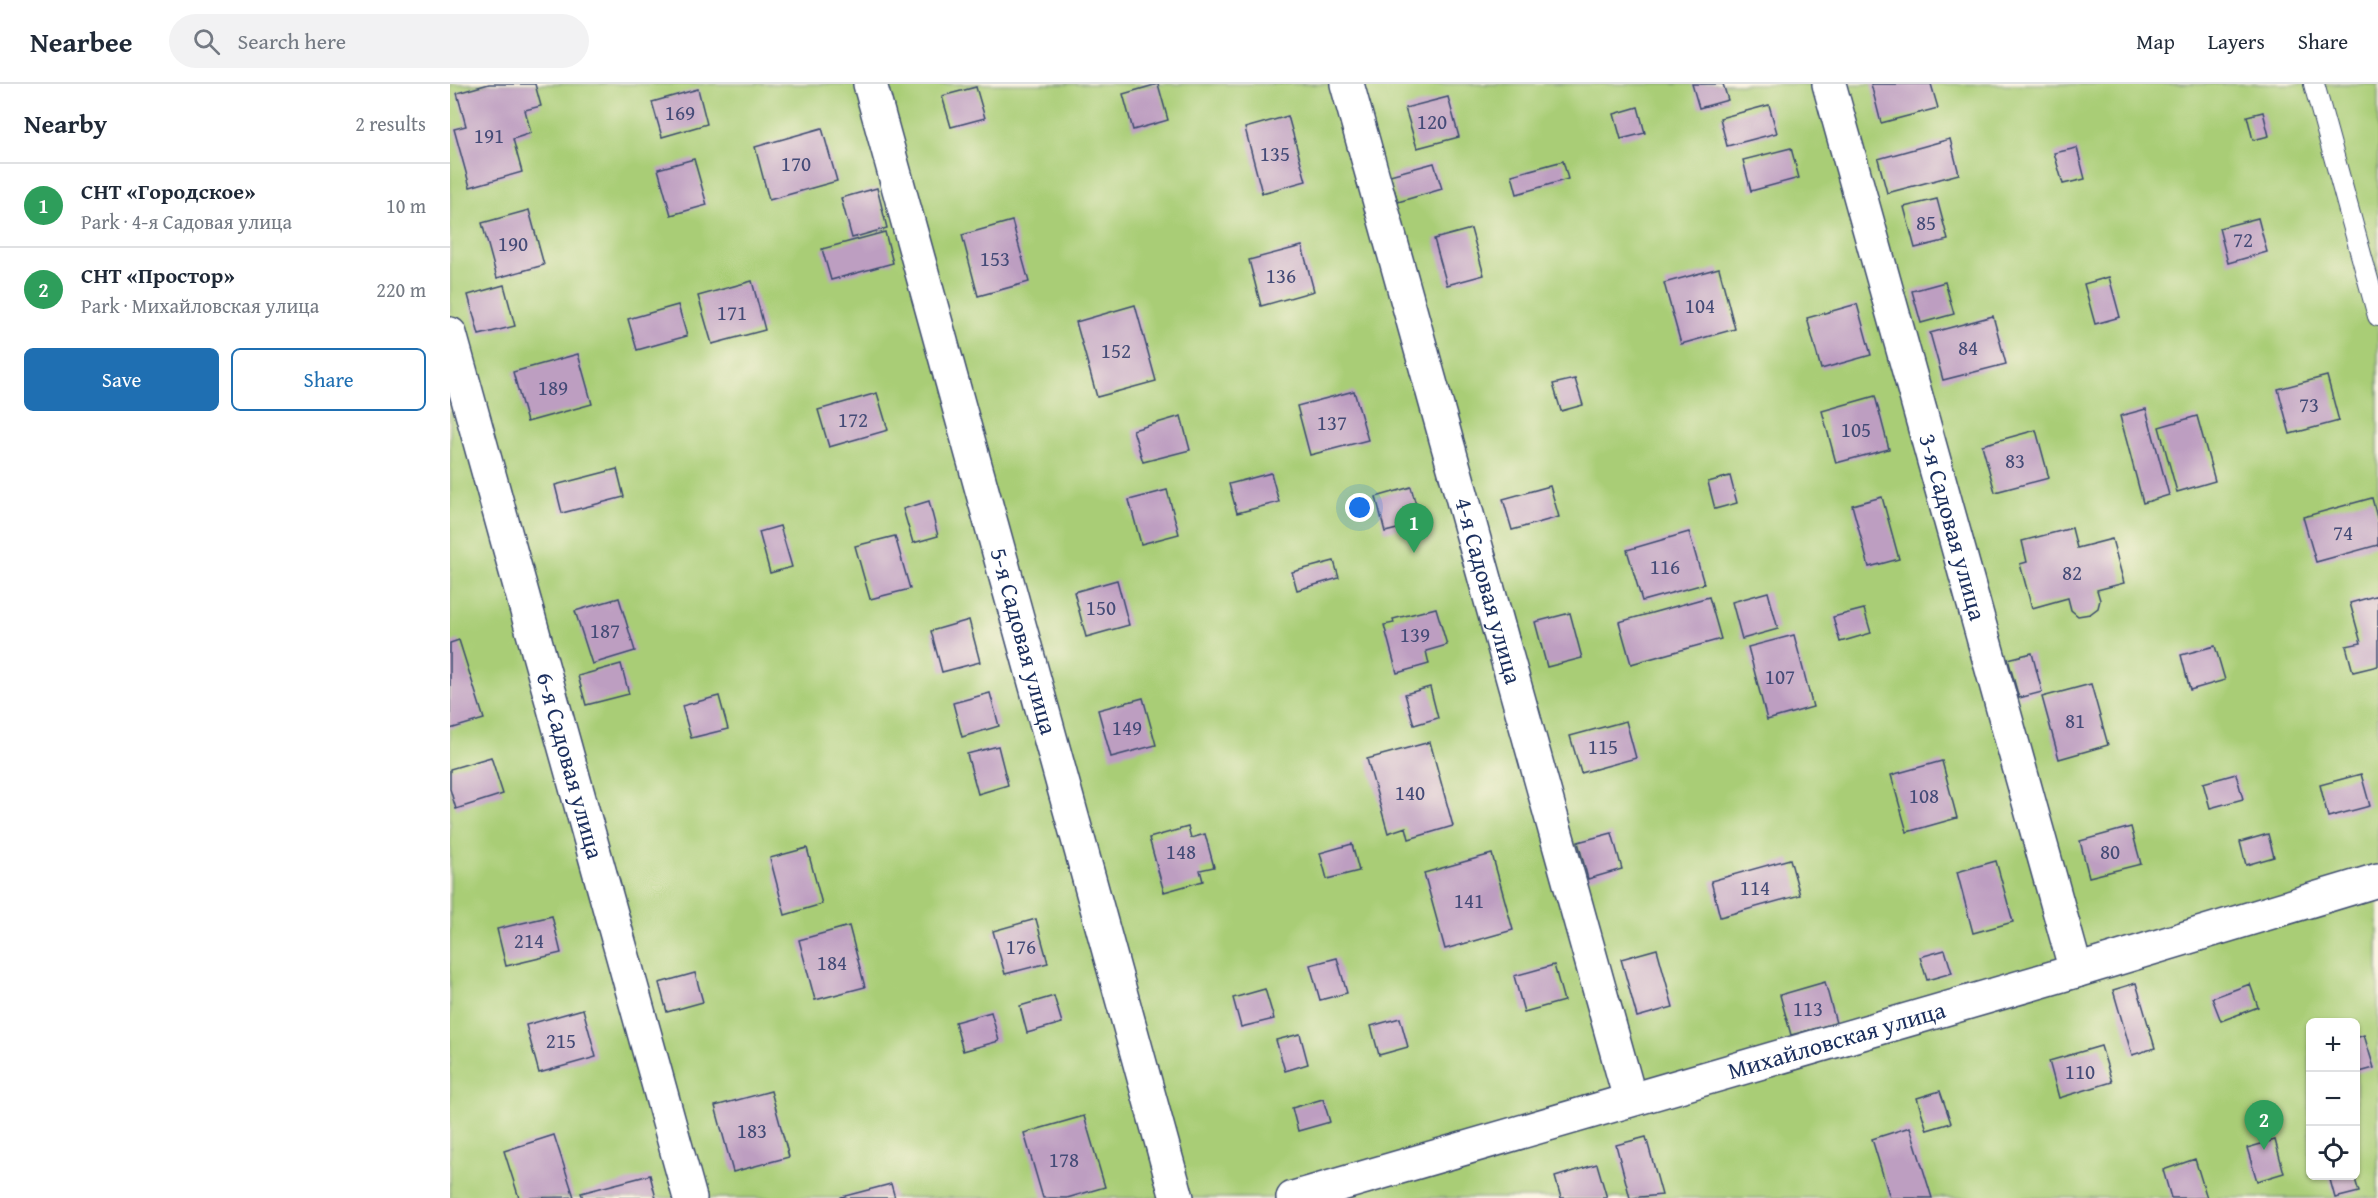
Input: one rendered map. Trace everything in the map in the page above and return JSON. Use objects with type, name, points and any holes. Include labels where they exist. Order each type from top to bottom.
[{"type":"street","name":"5-я Садовая улица","points":[[870,84],[1177,1198]]},
{"type":"street","name":"4-я Садовая улица","points":[[1347,84],[1630,1099]]},
{"type":"street","name":"3-я Садовая улица","points":[[1829,84],[2076,971]]},
{"type":"street","name":"6-я Садовая улица","points":[[450,334],[690,1198]]},
{"type":"street","name":"Михайловская улица","points":[[1293,1198],[2076,971],[2378,880]]},
{"type":"lane","points":[[2314,84],[2378,316]]},
{"type":"green space","points":[[450,84],[2378,84],[2378,1198],[450,1198]]},
{"type":"building","points":[[489,84],[535,84],[541,106],[525,110],[531,133],[513,139],[522,172],[470,187],[454,129],[466,126],[457,93]]},
{"type":"building","points":[[1158,84],[1168,120],[1133,130],[1123,94]]},
{"type":"building","points":[[1692,84],[1723,84],[1728,100],[1699,108]]},
{"type":"building","points":[[1871,84],[1931,84],[1938,108],[1881,123]]},
{"type":"building","points":[[976,87],[985,118],[951,127],[942,96]]},
{"type":"building","points":[[698,89],[707,124],[662,137],[652,102]]},
{"type":"building","points":[[1448,97],[1459,137],[1417,148],[1405,108]]},
{"type":"building","points":[[1769,105],[1777,133],[1727,146],[1720,118]]},
{"type":"building","points":[[1638,107],[1645,133],[1621,139],[1614,114]]},
{"type":"building","points":[[2263,112],[2269,136],[2253,140],[2247,116]]},
{"type":"building","points":[[1288,116],[1306,181],[1262,193],[1245,128]]},
{"type":"building","points":[[822,128],[837,181],[769,200],[755,147]]},
{"type":"building","points":[[1950,139],[1959,174],[1887,193],[1878,159]]},
{"type":"building","points":[[1791,148],[1799,178],[1751,191],[1743,160]]},
{"type":"building","points":[[2077,148],[2085,179],[2063,184],[2054,153]]},
{"type":"building","points":[[694,159],[707,205],[671,215],[658,169]]},
{"type":"building","points":[[1563,161],[1568,179],[1517,194],[1512,175]]},
{"type":"building","points":[[1434,163],[1442,189],[1398,202],[1390,175]]},
{"type":"building","points":[[877,188],[887,228],[852,238],[841,198]]},
{"type":"building","points":[[1937,199],[1948,240],[1915,248],[1904,207]]},
{"type":"building","points":[[529,210],[544,265],[497,278],[482,223]]},
{"type":"building","points":[[2258,218],[2267,252],[2228,263],[2219,228]]},
{"type":"building","points":[[1012,221],[1029,282],[978,296],[962,235]]},
{"type":"building","points":[[1471,229],[1484,275],[1447,285],[1434,239]]},
{"type":"building","points":[[885,232],[893,263],[831,280],[822,249]]},
{"type":"building","points":[[1302,246],[1314,291],[1261,306],[1249,260]]},
{"type":"building","points":[[1719,268],[1735,329],[1681,344],[1664,283]]},
{"type":"building","points":[[2109,277],[2120,317],[2095,324],[2084,284]]},
{"type":"building","points":[[752,281],[765,330],[712,344],[698,296]]},
{"type":"building","points":[[1945,282],[1954,314],[1921,323],[1912,291]]},
{"type":"building","points":[[504,285],[515,326],[479,335],[468,295]]},
{"type":"building","points":[[1857,304],[1871,355],[1821,369],[1807,318]]},
{"type":"building","points":[[678,305],[687,336],[637,350],[628,319]]},
{"type":"building","points":[[1135,305],[1156,381],[1097,397],[1076,322]]},
{"type":"building","points":[[1993,316],[2006,364],[1943,380],[1930,333]]},
{"type":"building","points":[[578,354],[592,404],[527,422],[513,372]]},
{"type":"building","points":[[2327,376],[2339,421],[2290,434],[2278,389]]},
{"type":"building","points":[[1575,379],[1583,405],[1561,411],[1553,384]]},
{"type":"building","points":[[1354,391],[1368,440],[1310,455],[1297,406]]},
{"type":"building","points":[[877,393],[888,430],[829,447],[818,410]]},
{"type":"building","points":[[1875,396],[1889,449],[1836,463],[1822,411]]},
{"type":"building","points":[[2146,409],[2169,495],[2143,503],[2120,416]]},
{"type":"building","points":[[1181,416],[1190,450],[1143,462],[1133,430]]},
{"type":"building","points":[[2197,416],[2215,481],[2177,492],[2159,427]]},
{"type":"building","points":[[2036,430],[2049,478],[1995,492],[1982,445]]},
{"type":"building","points":[[617,469],[624,497],[562,513],[555,485]]},
{"type":"building","points":[[1271,473],[1279,502],[1237,513],[1229,484]]},
{"type":"building","points":[[1730,476],[1737,503],[1715,509],[1708,482]]},
{"type":"building","points":[[1550,486],[1559,517],[1512,530],[1503,499]]},
{"type":"building","points":[[1411,487],[1421,523],[1385,532],[1376,497]]},
{"type":"building","points":[[1167,490],[1179,534],[1141,544],[1129,500]]},
{"type":"building","points":[[1882,497],[1899,559],[1869,567],[1852,505]]},
{"type":"building","points":[[2372,498],[2378,521],[2378,545],[2316,562],[2303,517]]},
{"type":"building","points":[[929,501],[938,536],[913,543],[903,509]]},
{"type":"building","points":[[780,526],[792,567],[770,573],[759,532]]},
{"type":"building","points":[[2072,528],[2077,548],[2112,539],[2124,583],[2097,590],[2100,600],[2098,608],[2090,614],[2078,616],[2071,610],[2068,598],[2032,608],[2020,564],[2027,562],[2022,541]]},
{"type":"building","points":[[1689,532],[1704,584],[1642,601],[1627,550]]},
{"type":"building","points":[[895,536],[910,589],[870,599],[855,546]]},
{"type":"building","points":[[1334,561],[1339,578],[1297,590],[1292,572]]},
{"type":"building","points":[[1117,580],[1129,625],[1086,637],[1074,592]]},
{"type":"building","points":[[1768,592],[1778,629],[1742,639],[1732,602]]},
{"type":"building","points":[[2378,595],[2378,666],[2353,672],[2346,646],[2361,643],[2350,603]]},
{"type":"building","points":[[1709,597],[1721,639],[1631,664],[1619,622]]},
{"type":"building","points":[[619,598],[635,651],[592,664],[575,611]]},
{"type":"building","points":[[1436,608],[1447,645],[1426,651],[1429,664],[1397,673],[1384,625],[1394,623],[1393,619]]},
{"type":"building","points":[[1864,609],[1871,633],[1840,642],[1833,617]]},
{"type":"building","points":[[1570,613],[1582,658],[1547,667],[1535,622]]},
{"type":"building","points":[[969,620],[980,662],[942,672],[931,631]]},
{"type":"building","points":[[1794,635],[1813,707],[1767,720],[1748,647]]},
{"type":"building","points":[[459,640],[484,719],[450,729],[450,643]]},
{"type":"building","points":[[2215,646],[2225,680],[2190,690],[2181,655]]},
{"type":"building","points":[[2032,653],[2042,692],[2019,698],[2008,659]]},
{"type":"building","points":[[621,664],[629,694],[586,705],[578,676]]},
{"type":"building","points":[[2091,684],[2108,745],[2059,759],[2042,697]]},
{"type":"building","points":[[1430,687],[1438,718],[1414,725],[1405,694]]},
{"type":"building","points":[[990,693],[999,726],[962,737],[953,703]]},
{"type":"building","points":[[719,696],[728,729],[691,738],[682,706]]},
{"type":"building","points":[[1143,698],[1156,745],[1111,757],[1098,710]]},
{"type":"building","points":[[1626,721],[1636,758],[1581,773],[1570,736]]},
{"type":"building","points":[[1430,742],[1453,826],[1409,839],[1406,827],[1388,833],[1367,759]]},
{"type":"building","points":[[998,746],[1008,785],[978,794],[967,754]]},
{"type":"building","points":[[491,757],[503,794],[456,809],[450,789],[450,769]]},
{"type":"building","points":[[1942,761],[1957,818],[1907,832],[1891,775]]},
{"type":"building","points":[[2236,774],[2243,799],[2210,808],[2203,783]]},
{"type":"building","points":[[2361,774],[2370,806],[2328,817],[2320,785]]},
{"type":"building","points":[[1188,827],[1191,838],[1205,834],[1214,867],[1200,870],[1203,881],[1164,892],[1149,838]]},
{"type":"building","points":[[2131,827],[2141,864],[2089,877],[2080,841]]},
{"type":"building","points":[[1612,833],[1622,869],[1588,879],[1578,842]]},
{"type":"building","points":[[2268,834],[2274,857],[2246,865],[2240,842]]},
{"type":"building","points":[[1352,844],[1359,871],[1327,879],[1320,853]]},
{"type":"building","points":[[807,848],[822,904],[785,915],[770,858]]},
{"type":"building","points":[[1492,854],[1513,930],[1445,949],[1424,873]]},
{"type":"building","points":[[1790,859],[1800,895],[1720,917],[1711,881]]},
{"type":"building","points":[[1996,861],[2013,922],[1973,933],[1957,872]]},
{"type":"building","points":[[552,916],[561,953],[506,966],[497,929]]},
{"type":"building","points":[[1036,919],[1048,963],[1005,974],[993,931]]},
{"type":"building","points":[[849,926],[865,987],[815,1000],[799,940]]},
{"type":"building","points":[[1657,949],[1673,1007],[1637,1017],[1621,959]]},
{"type":"building","points":[[1945,950],[1952,973],[1927,980],[1920,957]]},
{"type":"building","points":[[1337,958],[1347,993],[1320,1000],[1310,965]]},
{"type":"building","points":[[1554,965],[1564,1001],[1524,1012],[1514,976]]},
{"type":"building","points":[[695,973],[703,1002],[667,1012],[659,983]]},
{"type":"building","points":[[1825,982],[1836,1023],[1791,1035],[1780,995]]},
{"type":"building","points":[[2136,983],[2155,1048],[2132,1055],[2113,990]]},
{"type":"building","points":[[2250,984],[2258,1007],[2221,1021],[2212,998]]},
{"type":"building","points":[[1265,989],[1274,1019],[1241,1027],[1233,998]]},
{"type":"building","points":[[1054,996],[1062,1023],[1027,1033],[1020,1006]]},
{"type":"building","points":[[583,1009],[596,1057],[539,1073],[526,1025]]},
{"type":"building","points":[[991,1012],[999,1041],[963,1051],[955,1022]]},
{"type":"building","points":[[1400,1018],[1408,1047],[1379,1055],[1371,1026]]},
{"type":"building","points":[[1300,1034],[1308,1064],[1285,1071],[1276,1040]]},
{"type":"building","points":[[2364,1035],[2374,1068],[2360,1072],[2360,1036]]},
{"type":"building","points":[[2101,1046],[2112,1082],[2059,1098],[2049,1061]]},
{"type":"building","points":[[771,1091],[789,1157],[733,1172],[715,1106]]},
{"type":"building","points":[[1940,1091],[1951,1123],[1927,1130],[1917,1098]]},
{"type":"building","points":[[1323,1099],[1330,1122],[1298,1131],[1292,1108]]},
{"type":"building","points":[[1084,1116],[1105,1187],[1067,1198],[1043,1198],[1024,1133]]},
{"type":"building","points":[[1910,1127],[1932,1198],[1890,1198],[1872,1139]]},
{"type":"building","points":[[554,1135],[574,1197],[519,1198],[504,1151]]},
{"type":"building","points":[[1646,1137],[1662,1195],[1630,1198],[1616,1145]]},
{"type":"building","points":[[2275,1140],[2284,1173],[2257,1181],[2247,1148]]},
{"type":"building","points":[[2195,1159],[2207,1198],[2171,1198],[2163,1170]]},
{"type":"building","points":[[1597,1164],[1607,1198],[1561,1198],[1555,1177]]},
{"type":"building","points":[[650,1175],[656,1198],[583,1198],[581,1193]]},
{"type":"building","points":[[2330,1180],[2355,1180],[2359,1192],[2335,1198]]},
{"type":"building","points":[[891,1184],[895,1198],[841,1198],[841,1197]]},
{"type":"place","name":"СНТ «Городское»","points":[[1414,553]]},
{"type":"place","name":"СНТ «Простор»","points":[[2264,1150]]}]
